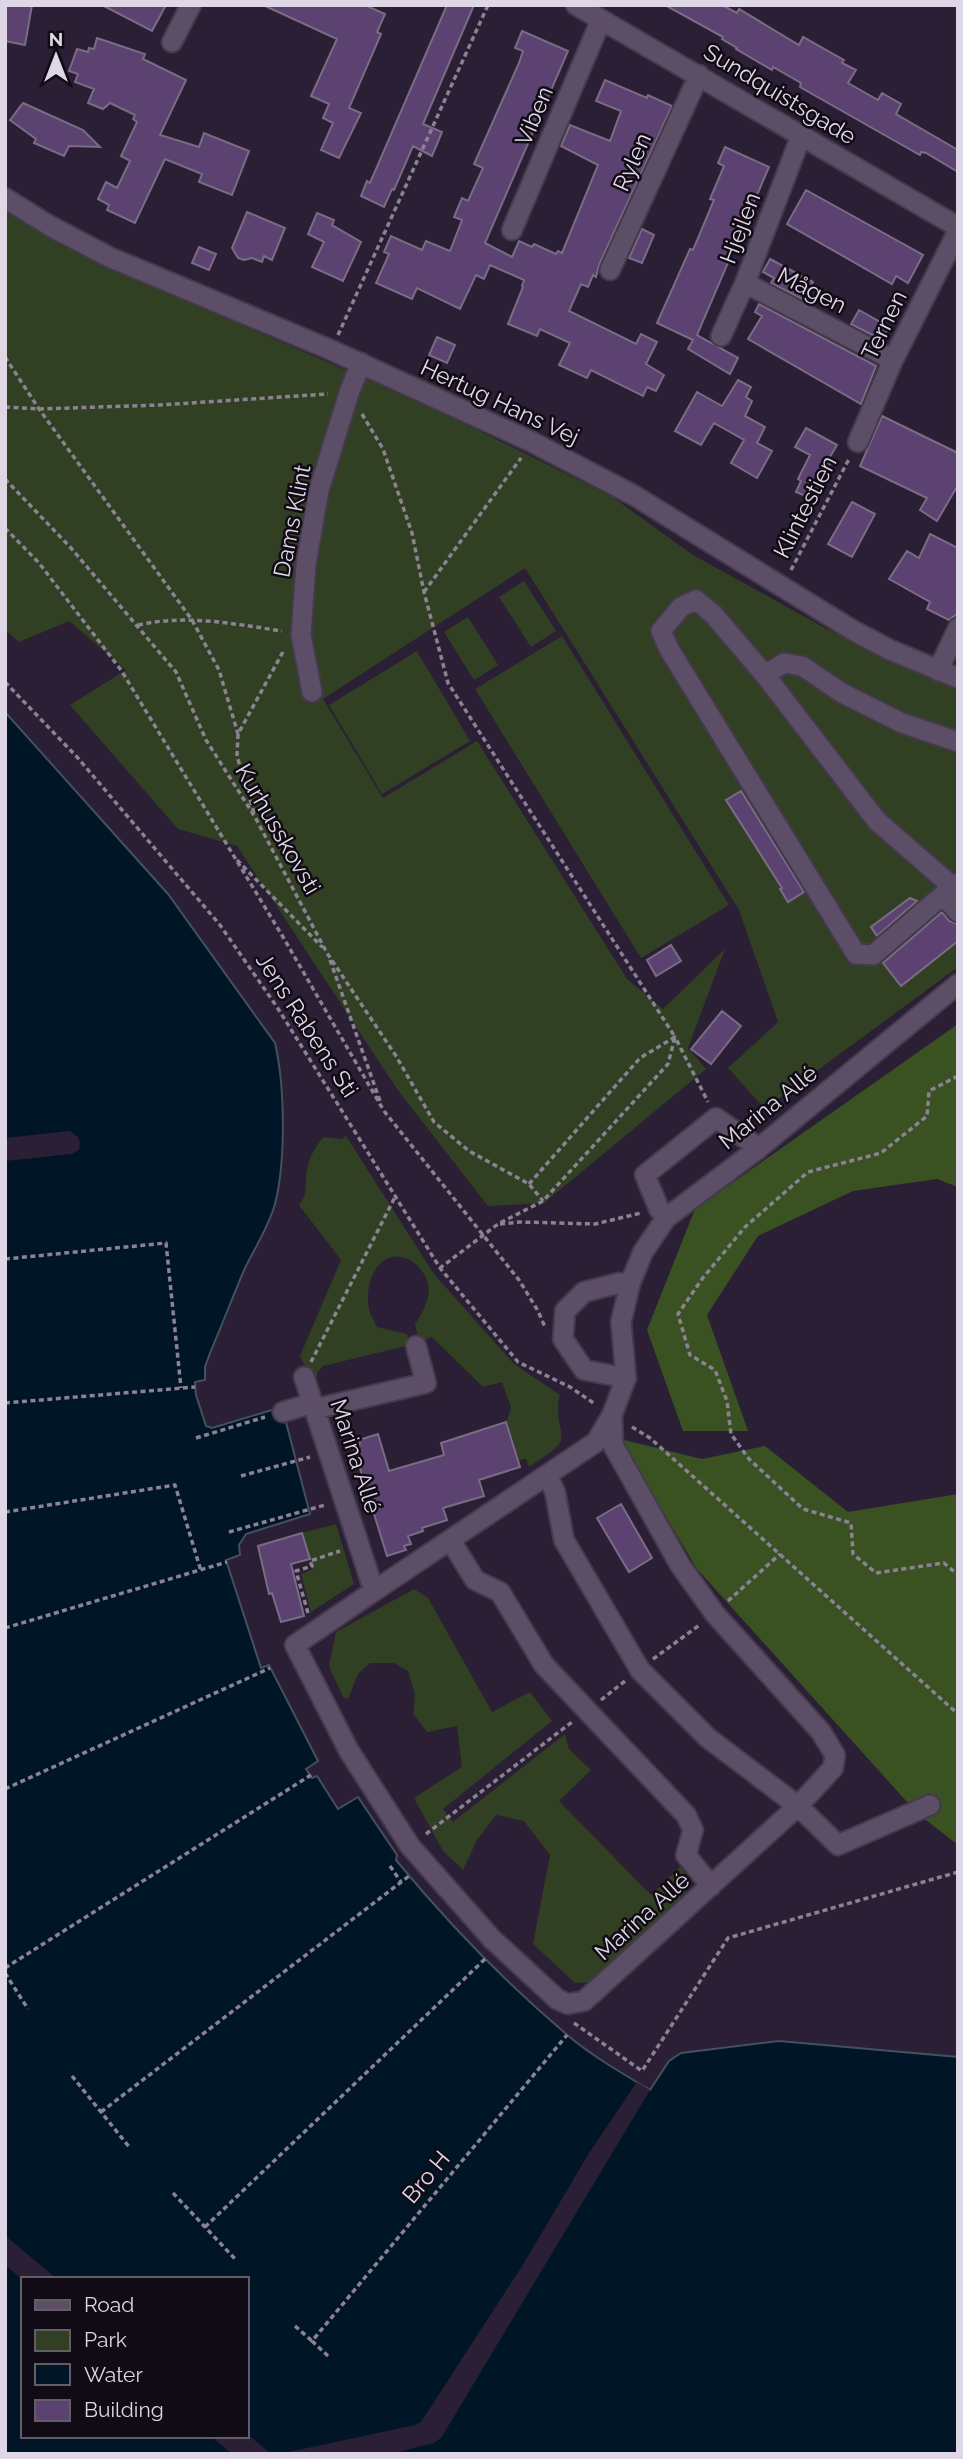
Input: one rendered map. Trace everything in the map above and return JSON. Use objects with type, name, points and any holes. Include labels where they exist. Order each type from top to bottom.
[{"type":"street","points":[[172,42],[191,5]]},
{"type":"street","name":"Sundquistsgade","points":[[576,5],[958,229]]},
{"type":"street","name":"Viben","points":[[512,230],[601,20]]},
{"type":"street","name":"Rylen","points":[[610,270],[699,75]]},
{"type":"street","name":"Hjejlen","points":[[721,336],[745,283],[801,136]]},
{"type":"street","name":"Hertug Hans Vej","points":[[5,198],[50,226],[109,257],[361,363],[532,442],[635,496],[854,631],[958,678]]},
{"type":"street","name":"Ternen","points":[[858,442],[893,360],[958,229]]},
{"type":"street","name":"Mågen","points":[[745,283],[893,360]]},
{"type":"street","name":"Dams Klint","points":[[312,692],[301,635],[306,564],[319,490],[361,363]]},
{"type":"street","points":[[953,889],[873,955],[856,954],[669,649],[661,631],[681,607],[696,600],[713,614],[765,676],[877,821],[953,889],[958,912]]},
{"type":"street","points":[[938,671],[958,628]]},
{"type":"street","points":[[765,676],[784,663],[802,666],[842,693],[902,723],[958,742]]},
{"type":"street","name":"Marina Allé","points":[[612,1415],[613,1445],[680,1565],[715,1614],[821,1732],[835,1755],[833,1768],[798,1806],[584,2001],[568,2004],[557,1999],[492,1939],[410,1846],[349,1751],[295,1646],[596,1442],[612,1415],[626,1378],[621,1322],[630,1284],[663,1214],[759,1148],[958,984]]},
{"type":"street","points":[[663,1214],[645,1175],[716,1118],[759,1148]]},
{"type":"street","points":[[626,1378],[584,1370],[563,1339],[565,1311],[584,1292],[619,1283],[630,1284]]},
{"type":"street","points":[[283,1412],[426,1383],[416,1346]]},
{"type":"street","name":"Marina Allé","points":[[304,1377],[374,1591]]},
{"type":"street","points":[[548,1476],[555,1492],[564,1540],[640,1670],[708,1738],[798,1806],[838,1844],[930,1805]]},
{"type":"street","points":[[451,1541],[475,1580],[500,1592],[544,1665],[686,1815],[694,1830],[686,1855],[711,1886]]},
{"type":"path","points":[[331,350],[488,5]]},
{"type":"path","points":[[5,357],[39,410],[192,620],[219,670],[238,734],[237,756],[255,817]]},
{"type":"path","points":[[5,407],[39,410],[349,393],[383,449],[412,533],[424,592],[448,682],[676,1037],[699,1084]]},
{"type":"path","points":[[424,592],[532,442]]},
{"type":"path","name":"Klintestien","points":[[783,588],[858,442]]},
{"type":"path","name":"Kurhusskovsti","points":[[5,479],[71,548],[176,671],[206,740],[231,784],[255,817],[327,953],[396,1056],[434,1122],[469,1151],[529,1184]]},
{"type":"path","points":[[5,528],[39,563],[121,670],[283,937],[384,1111],[519,1280],[538,1311],[548,1336]]},
{"type":"path","points":[[138,625],[155,621],[225,622],[301,635]]},
{"type":"path","points":[[238,734],[286,647],[301,635]]},
{"type":"path","name":"Jens Rabens Sti","points":[[5,682],[77,757],[220,925],[277,1007],[440,1268],[518,1362],[570,1387],[650,1438],[958,1714]]},
{"type":"path","points":[[231,854],[327,953],[384,1111]]},
{"type":"path","points":[[543,1200],[529,1184],[640,1058],[676,1037]]},
{"type":"path","points":[[440,1268],[498,1224],[543,1200],[668,1064],[676,1037]]},
{"type":"path","points":[[958,1076],[929,1091],[927,1116],[881,1153],[808,1172],[745,1227],[702,1279],[678,1314],[690,1356],[715,1370],[727,1401],[732,1434],[749,1459],[803,1509],[851,1523],[853,1554],[876,1573],[944,1563],[958,1575]]},
{"type":"path","points":[[304,1377],[396,1195]]},
{"type":"path","points":[[498,1224],[595,1224],[663,1214]]},
{"type":"path","points":[[5,1259],[166,1243],[181,1388]]},
{"type":"path","points":[[564,1374],[570,1387]]},
{"type":"path","points":[[5,1403],[195,1387]]},
{"type":"path","points":[[196,1438],[283,1412]]},
{"type":"path","points":[[241,1476],[297,1461]]},
{"type":"path","points":[[5,1512],[175,1485],[201,1571]]},
{"type":"path","points":[[229,1532],[309,1510]]},
{"type":"path","points":[[313,1633],[296,1571],[312,1566],[310,1561],[359,1545]]},
{"type":"path","points":[[5,1628],[227,1562]]},
{"type":"path","points":[[5,1789],[270,1668]]},
{"type":"path","points":[[28,2009],[5,1971],[310,1775]]},
{"type":"path","points":[[390,1866],[401,1882]]},
{"type":"path","points":[[568,2004],[573,2022],[642,2071],[728,1938],[958,1872]]},
{"type":"path","points":[[102,2112],[409,1876]]},
{"type":"path","points":[[205,2227],[485,1959]]},
{"type":"path","name":"Bro H","points":[[312,2342],[566,2035]]},
{"type":"path","points":[[72,2076],[130,2148]]},
{"type":"path","points":[[173,2193],[237,2261]]},
{"type":"path","points":[[295,2326],[328,2356]]},
{"type":"green space","points":[[5,207],[85,257],[433,408],[611,496],[693,555],[827,629],[958,690],[958,967],[765,1109],[728,1068],[778,1022],[739,910],[525,568],[323,699],[383,798],[477,741],[627,979],[663,1009],[725,949],[688,1048],[706,1069],[544,1203],[488,1206],[397,1089],[237,846],[178,829],[70,705],[126,670],[69,621],[19,642],[5,630]]},
{"type":"green space","points":[[524,581],[556,631],[531,647],[499,597]]},
{"type":"green space","points":[[468,617],[498,665],[474,680],[444,632]]},
{"type":"green space","points":[[562,636],[729,905],[641,958],[475,689]]},
{"type":"green space","points":[[417,651],[470,741],[382,794],[329,705]]},
{"type":"green space","points":[[958,1024],[958,1187],[937,1179],[853,1191],[758,1236],[707,1315],[748,1431],[683,1431],[647,1330],[695,1209]]},
{"type":"green space","points":[[346,1136],[434,1274],[514,1364],[560,1395],[558,1409],[561,1441],[551,1452],[529,1467],[526,1459],[519,1460],[507,1421],[511,1407],[502,1382],[483,1387],[432,1337],[419,1342],[415,1324],[428,1298],[428,1282],[421,1270],[405,1258],[392,1257],[379,1265],[371,1280],[368,1305],[377,1327],[407,1334],[410,1345],[323,1366],[317,1373],[317,1380],[312,1380],[300,1356],[341,1260],[299,1205],[304,1195],[309,1162],[317,1145],[324,1137],[341,1139]]},
{"type":"green space","points":[[620,1439],[702,1459],[765,1446],[848,1512],[958,1494],[958,1845],[917,1813],[697,1569]]},
{"type":"green space","points":[[336,1524],[354,1584],[311,1612],[301,1574],[313,1569],[302,1533]]},
{"type":"green space","points":[[414,1589],[428,1598],[492,1712],[530,1692],[552,1721],[443,1809],[453,1822],[565,1734],[569,1749],[591,1770],[559,1801],[651,1895],[681,1866],[687,1878],[687,1891],[592,1982],[575,1983],[533,1944],[550,1855],[524,1821],[496,1815],[477,1840],[463,1870],[443,1851],[414,1798],[462,1767],[457,1726],[427,1732],[413,1714],[415,1694],[408,1671],[394,1663],[370,1663],[358,1674],[348,1699],[343,1697],[329,1666],[336,1632]]},
{"type":"water","points":[[5,712],[168,894],[275,1043],[281,1080],[283,1124],[281,1167],[275,1204],[210,1353],[205,1367],[205,1380],[195,1382],[196,1395],[206,1426],[212,1428],[282,1407],[310,1514],[246,1534],[239,1545],[240,1555],[226,1560],[261,1668],[269,1665],[318,1761],[306,1769],[312,1778],[317,1776],[338,1809],[358,1797],[397,1855],[396,1860],[435,1906],[520,1993],[585,2049],[650,2090],[669,2061],[681,2053],[779,2041],[958,2057],[958,2454],[5,2454]]},
{"type":"pier","points":[[70,1131],[78,1137],[80,1143],[79,1150],[72,1154],[5,1161],[5,1138]]},
{"type":"pier","points":[[637,2082],[650,2090],[441,2438],[434,2443],[390,2454],[232,2454],[213,2438],[248,2438],[248,2435],[270,2453],[284,2453],[421,2422],[524,2263],[589,2153]]},
{"type":"pier","points":[[5,2236],[55,2277],[21,2278],[5,2265]]},
{"type":"building","points":[[5,5],[32,5],[25,45],[5,41]]},
{"type":"building","points":[[102,5],[166,5],[152,31]]},
{"type":"building","points":[[263,5],[365,5],[385,14],[377,32],[381,34],[349,108],[361,113],[339,158],[321,150],[333,123],[323,118],[329,104],[311,96],[337,39]]},
{"type":"building","points":[[447,5],[474,5],[423,124],[442,132],[432,156],[413,146],[384,207],[361,196],[367,181],[370,183]]},
{"type":"building","points":[[665,5],[722,5],[737,13],[739,9],[799,45],[803,37],[844,60],[842,63],[856,70],[848,83],[878,100],[882,93],[901,104],[896,114],[958,150],[958,172],[926,153],[921,152],[920,155],[800,87],[801,83],[773,67],[772,70],[736,49],[722,39],[723,37]]},
{"type":"building","points":[[522,31],[568,51],[485,243],[512,257],[519,241],[532,247],[534,244],[556,254],[558,251],[562,253],[598,165],[561,146],[570,125],[610,141],[621,111],[596,101],[605,80],[672,106],[599,265],[596,277],[593,275],[588,287],[581,284],[569,311],[636,344],[641,334],[657,342],[646,364],[664,375],[656,391],[647,387],[643,396],[591,370],[587,378],[559,365],[570,343],[540,329],[537,336],[508,324],[524,280],[490,265],[484,279],[476,275],[460,309],[417,288],[412,299],[376,283],[389,254],[384,252],[391,236],[422,250],[426,241],[450,251],[462,220],[454,217],[462,198],[468,201],[483,168],[474,164],[523,51],[515,48]]},
{"type":"building","points":[[97,38],[145,54],[143,59],[186,80],[160,135],[199,147],[204,133],[249,151],[232,195],[199,182],[202,174],[165,159],[135,223],[107,210],[109,205],[98,199],[106,182],[117,188],[130,161],[121,156],[137,122],[133,119],[135,115],[110,103],[103,109],[88,103],[94,89],[75,82],[78,74],[69,71],[77,49],[88,52],[89,48],[94,49]]},
{"type":"building","points":[[23,103],[83,130],[100,147],[69,146],[64,156],[34,143],[36,139],[10,120]]},
{"type":"building","points":[[725,147],[769,167],[697,335],[738,358],[730,374],[688,349],[693,340],[657,323],[714,200],[710,199],[724,166],[718,163]]},
{"type":"building","points":[[806,190],[923,255],[908,283],[896,276],[892,284],[787,224]]},
{"type":"building","points":[[247,212],[285,228],[272,260],[264,256],[262,262],[252,258],[244,260],[238,258],[232,248]]},
{"type":"building","points":[[317,213],[334,220],[332,225],[361,242],[343,281],[312,267],[324,242],[308,234]]},
{"type":"building","points":[[642,229],[654,235],[642,263],[629,258]]},
{"type":"building","points":[[199,247],[216,254],[209,270],[192,263]]},
{"type":"building","points":[[770,259],[813,282],[804,300],[771,283],[774,278],[763,272]]},
{"type":"building","points":[[759,304],[876,366],[861,404],[748,339],[762,316],[755,312]]},
{"type":"building","points":[[859,310],[889,327],[882,340],[851,324]]},
{"type":"building","points":[[437,337],[455,345],[447,363],[429,355]]},
{"type":"building","points":[[738,380],[751,387],[746,397],[752,401],[745,416],[765,427],[757,443],[772,451],[757,478],[731,463],[744,440],[714,423],[701,445],[675,431],[697,392],[722,406]]},
{"type":"building","points":[[882,416],[958,453],[958,485],[937,521],[920,510],[927,498],[860,466]]},
{"type":"building","points":[[806,428],[837,445],[827,462],[830,464],[813,499],[796,492],[801,481],[798,479],[810,455],[795,447]]},
{"type":"building","points":[[852,502],[875,514],[852,557],[828,544]]},
{"type":"building","points":[[930,534],[958,548],[958,613],[949,620],[927,609],[930,602],[889,579],[907,551],[919,558]]},
{"type":"building","points":[[741,791],[804,892],[788,902],[780,889],[782,888],[726,800]]},
{"type":"building","points":[[910,898],[917,901],[877,936],[871,927]]},
{"type":"building","points":[[942,912],[949,921],[958,924],[958,941],[901,986],[883,963]]},
{"type":"building","points":[[671,945],[681,961],[656,976],[647,960]]},
{"type":"building","points":[[722,1011],[741,1026],[711,1064],[691,1049]]},
{"type":"building","points":[[506,1422],[520,1467],[479,1480],[484,1496],[443,1508],[447,1520],[408,1536],[411,1544],[404,1546],[406,1550],[387,1556],[353,1446],[360,1444],[359,1440],[378,1434],[389,1471],[444,1455],[441,1443]]},
{"type":"building","points":[[621,1504],[652,1558],[629,1572],[597,1518]]},
{"type":"building","points":[[302,1533],[310,1559],[291,1564],[304,1616],[281,1622],[272,1593],[269,1594],[258,1546]]}]
